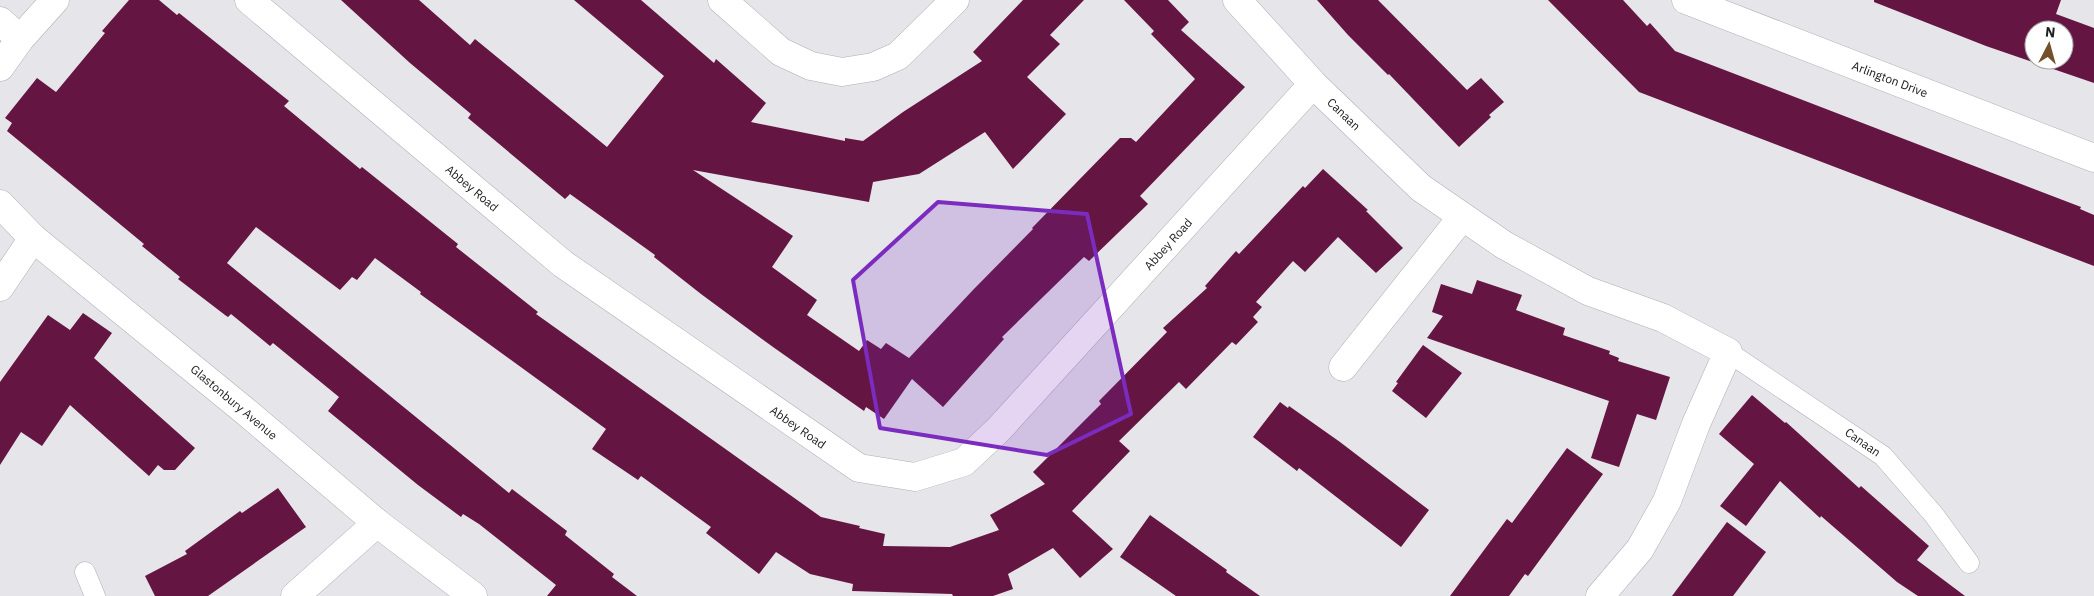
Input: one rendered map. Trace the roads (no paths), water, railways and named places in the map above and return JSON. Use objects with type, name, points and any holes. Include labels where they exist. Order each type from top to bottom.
[{"type":"street","points":[[0,67],[10,30],[55,0]]},
{"type":"street","name":"Abbey Road","points":[[249,0],[562,264],[859,468],[915,477],[964,462],[999,428],[1313,84]]},
{"type":"street","points":[[722,0],[782,52],[811,66],[842,72],[873,67],[898,56],[955,0]]},
{"type":"street","name":"Canaan","points":[[1237,0],[1313,84],[1421,188],[1504,246],[1588,291],[1663,318],[1728,352]]},
{"type":"street","name":"Arlington Drive","points":[[1686,0],[2094,158]]},
{"type":"street","name":"Glastonbury Avenue","points":[[0,204],[32,238],[245,411],[377,524],[473,596]]},
{"type":"street","points":[[1343,367],[1462,217]]},
{"type":"street","points":[[0,287],[32,238]]},
{"type":"street","points":[[1600,596],[1640,549],[1666,500],[1696,424],[1728,352]]},
{"type":"street","points":[[295,596],[377,524]]},
{"type":"lane","name":"Canaan","points":[[1728,352],[1883,456],[1934,515],[1969,563]]},
{"type":"lane","points":[[85,572],[95,596]]}]
